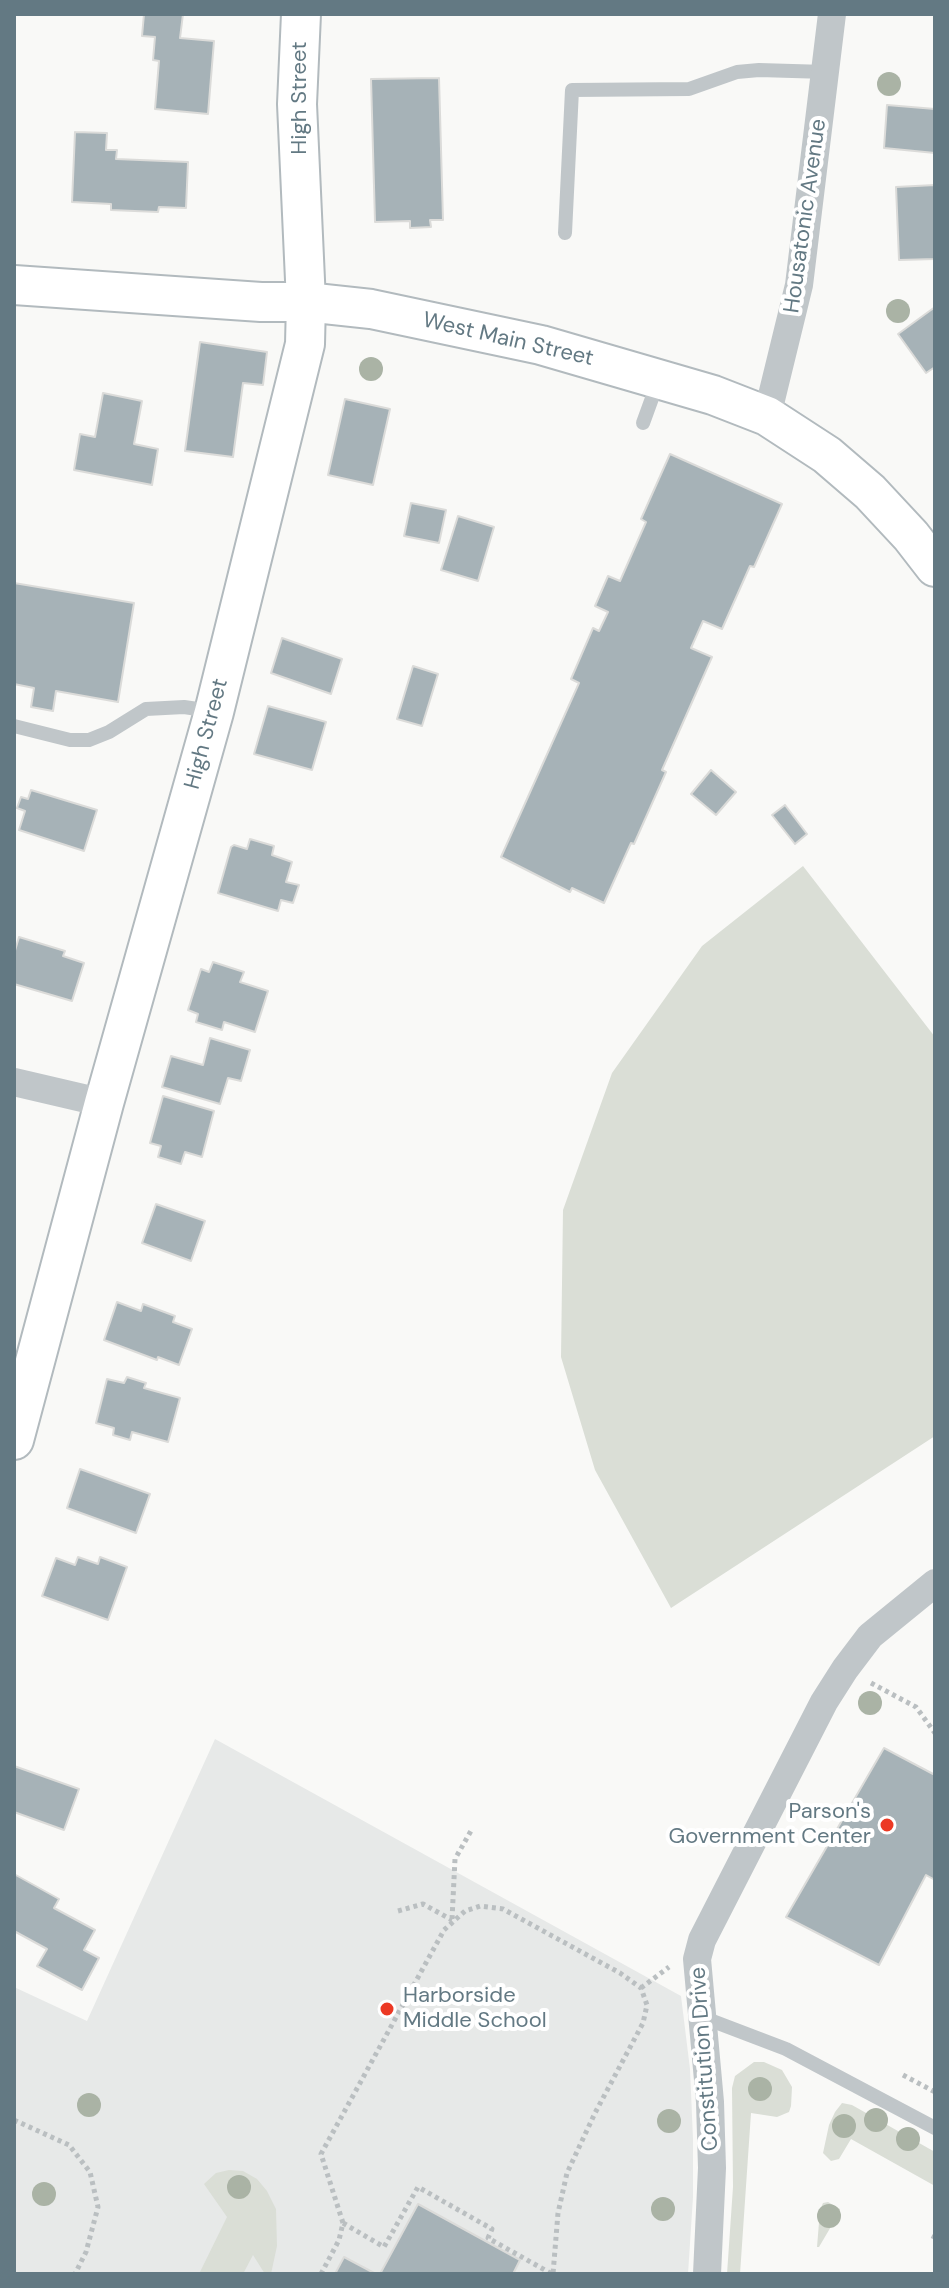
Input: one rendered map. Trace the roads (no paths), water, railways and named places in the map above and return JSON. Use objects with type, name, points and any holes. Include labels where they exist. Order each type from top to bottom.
[{"type":"main road","name":"High Street","points":[[14,1440],[104,1103],[214,712],[305,344],[297,104],[301,14]]},
{"type":"main road","name":"West Main Street","points":[[14,285],[261,302],[306,302],[371,309],[541,345],[713,395],[767,416],[827,455],[870,492],[935,567]]},
{"type":"street","name":"Housatonic Avenue","points":[[767,416],[799,285],[832,14]]},
{"type":"street","points":[[14,1082],[104,1103]]},
{"type":"street","name":"Constitution Drive","points":[[707,2274],[712,2168],[710,2102],[697,1959],[702,1940],[824,1702],[870,1636],[935,1583]]},
{"type":"lane","points":[[565,233],[572,90],[689,89],[737,72],[826,72]]},
{"type":"lane","points":[[643,423],[659,379]]},
{"type":"lane","points":[[14,726],[70,740],[89,740],[109,732],[146,709],[180,707],[214,712]]},
{"type":"lane","points":[[702,2017],[786,2049],[935,2128]]},
{"type":"place","name":"Parson's Government Center","points":[[887,1825]]},
{"type":"place","name":"Harborside Middle School","points":[[387,2009]]}]
